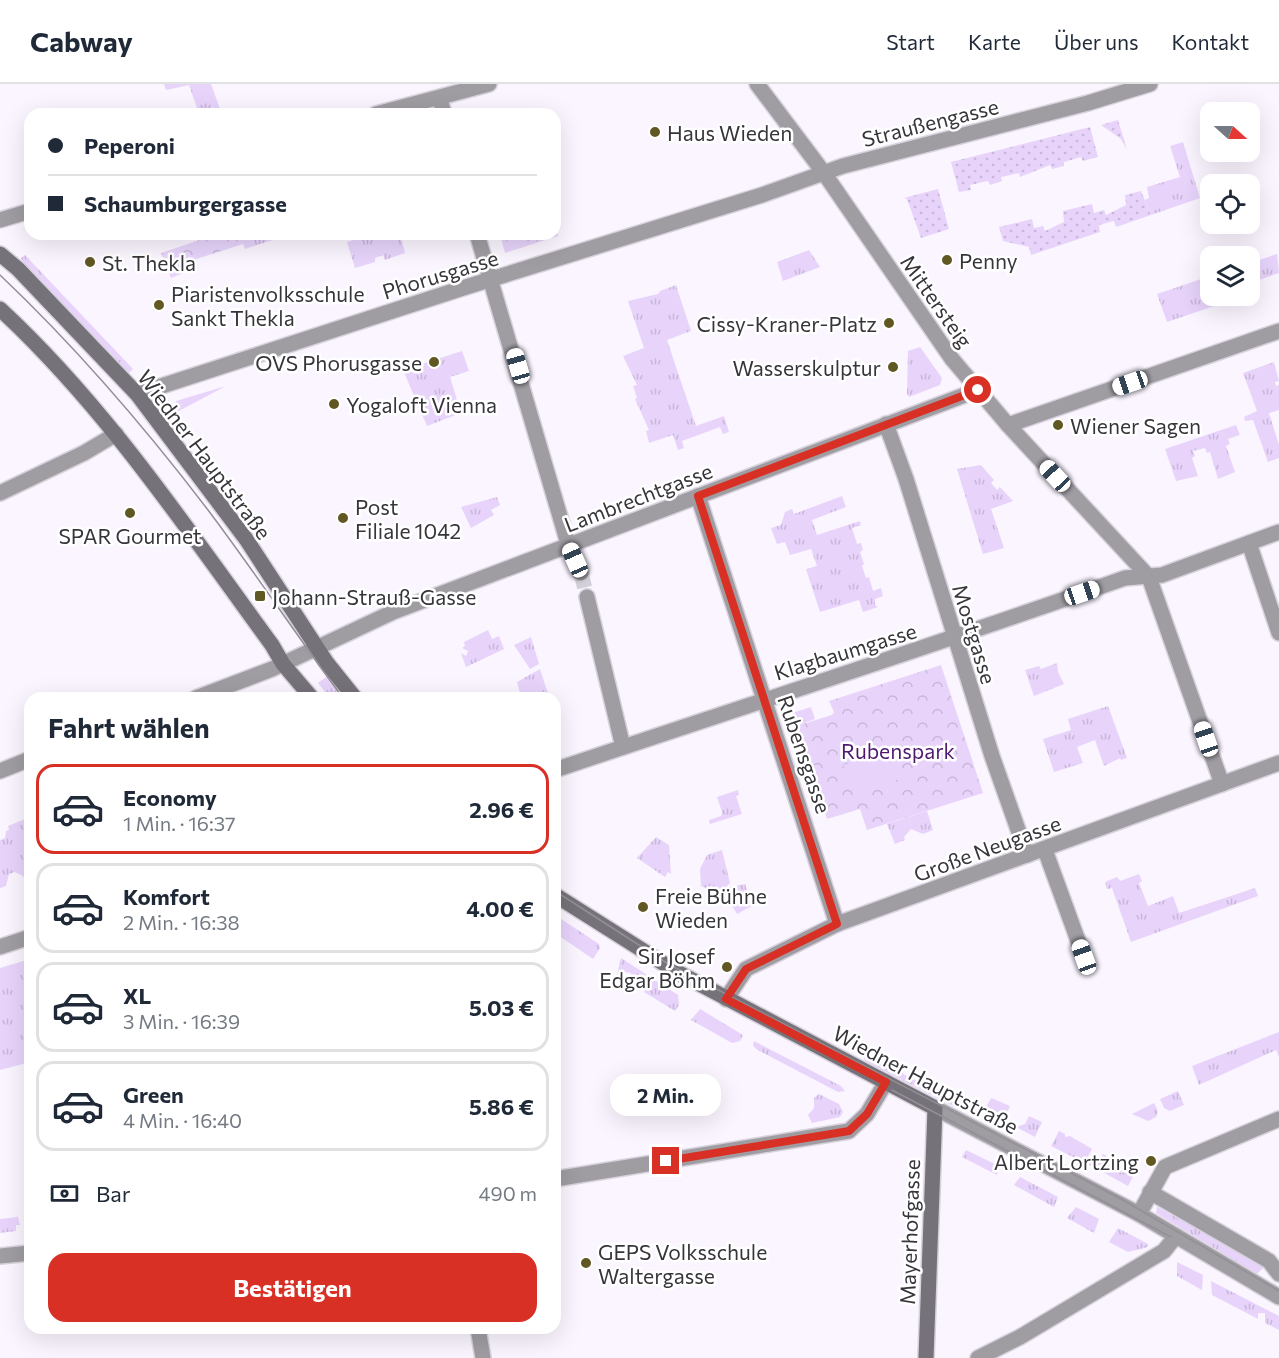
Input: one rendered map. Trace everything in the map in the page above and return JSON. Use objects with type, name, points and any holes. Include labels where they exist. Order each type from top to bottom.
[{"type":"main road","name":"Wiedner Hauptstraße","points":[[0,254],[18,268],[136,394],[246,539],[317,647],[351,692]]},
{"type":"main road","points":[[0,309],[43,349],[116,434],[272,645],[283,664],[307,692]]},
{"type":"main road","name":"Wiedner Hauptstraße","points":[[561,900],[650,956],[726,999],[935,1108]]},
{"type":"main road","name":"Mayerhofgasse","points":[[926,1358],[935,1108]]},
{"type":"street","points":[[396,108],[416,102],[442,106],[489,84]]},
{"type":"street","name":"Mittersteig","points":[[757,84],[824,173],[952,359],[1008,425],[1149,577],[1222,784]]},
{"type":"street","name":"Straußengasse","points":[[824,173],[1088,103],[1150,84]]},
{"type":"street","name":"Phorusgasse","points":[[136,394],[824,173]]},
{"type":"street","points":[[0,220],[24,213]]},
{"type":"street","points":[[479,240],[569,547],[581,573]]},
{"type":"street","points":[[1008,425],[1279,331]]},
{"type":"street","name":"Lambrechtgasse","points":[[317,647],[393,612],[978,390]]},
{"type":"street","name":"Mostgasse","points":[[886,424],[906,479],[954,638],[1027,855]]},
{"type":"street","points":[[0,493],[84,453],[116,434]]},
{"type":"street","name":"Rubensgasse","points":[[698,496],[837,924]]},
{"type":"street","name":"Klagbaumgasse","points":[[561,768],[763,699],[954,638],[1125,578],[1162,575],[1279,532]]},
{"type":"street","points":[[1249,543],[1279,633]]},
{"type":"street","points":[[587,597],[623,747]]},
{"type":"street","points":[[211,692],[283,664],[317,647]]},
{"type":"street","points":[[0,771],[24,761]]},
{"type":"street","name":"Große Neugasse","points":[[726,999],[746,969],[837,924],[1279,763]]},
{"type":"street","points":[[1044,850],[1084,957]]},
{"type":"street","points":[[0,946],[24,939]]},
{"type":"street","points":[[561,1178],[849,1131],[867,1114],[886,1082]]},
{"type":"street","name":"Wiedner Hauptstraße","points":[[935,1108],[1138,1214],[1279,1297]]},
{"type":"street","points":[[1138,1214],[1161,1172],[1170,1164],[1279,1119]]},
{"type":"street","points":[[1150,1192],[1269,1261],[1279,1274]]},
{"type":"street","points":[[978,1358],[1020,1337],[1164,1251],[1176,1236]]},
{"type":"street","points":[[0,1256],[24,1254]]},
{"type":"street","points":[[479,1334],[483,1358]]},
{"type":"green space","points":[[164,84],[211,84],[220,108],[197,108],[189,85],[166,90]]},
{"type":"green space","points":[[1118,120],[1127,150],[1121,139],[1101,125]]},
{"type":"green space","points":[[1090,127],[1098,157],[1083,161],[1081,157],[1064,162],[1064,166],[1052,169],[1050,165],[1020,177],[1019,173],[1001,177],[1002,181],[990,185],[988,181],[970,185],[971,190],[959,192],[951,162]]},
{"type":"green space","points":[[1183,142],[1200,198],[1151,215],[1145,200],[1149,198],[1147,187],[1180,177],[1170,146]]},
{"type":"green space","points":[[938,189],[949,229],[921,238],[907,199],[904,198]]},
{"type":"green space","points":[[1141,191],[1151,215],[1116,227],[1114,221],[1099,225],[1100,232],[1031,255],[1029,247],[1003,241],[999,227],[1032,219],[1034,228],[1043,226],[1045,231],[1064,222],[1063,211],[1092,204],[1094,213],[1104,210],[1106,215],[1126,205],[1125,195]]},
{"type":"green space","points":[[199,240],[241,240],[243,244],[181,264],[184,273],[171,278],[161,253]]},
{"type":"green space","points":[[241,240],[273,240],[245,249]]},
{"type":"green space","points":[[402,240],[405,253],[385,260],[383,255],[375,258],[375,262],[355,268],[347,242]]},
{"type":"green space","points":[[502,240],[546,240],[505,253]]},
{"type":"green space","points":[[809,250],[820,267],[783,281],[777,262]]},
{"type":"green space","points":[[1277,254],[1279,273],[1260,280],[1260,260]]},
{"type":"green space","points":[[25,255],[133,369],[129,373],[22,261],[21,258]]},
{"type":"green space","points":[[1200,279],[1200,306],[1214,306],[1167,322],[1157,294]]},
{"type":"green space","points":[[676,285],[691,331],[667,340],[696,426],[724,416],[729,432],[723,434],[720,427],[682,441],[684,448],[678,450],[673,435],[649,443],[646,431],[649,430],[635,399],[637,398],[633,386],[637,385],[623,356],[644,348],[628,301],[658,294]]},
{"type":"green space","points":[[920,347],[942,378],[940,385],[909,397],[907,394],[908,351]]},
{"type":"green space","points":[[462,351],[469,371],[450,377],[461,413],[427,426],[403,370]]},
{"type":"green space","points":[[1274,362],[1279,381],[1275,382],[1276,386],[1279,385],[1279,410],[1269,413],[1279,445],[1279,458],[1268,462],[1253,420],[1245,421],[1244,417],[1257,411],[1243,373]]},
{"type":"green space","points":[[226,386],[175,413],[176,401]]},
{"type":"green space","points":[[1236,425],[1240,435],[1228,439],[1230,444],[1226,446],[1235,472],[1218,479],[1210,452],[1207,453],[1205,448],[1193,451],[1195,456],[1192,458],[1198,476],[1176,481],[1165,449]]},
{"type":"green space","points":[[981,465],[994,480],[991,483],[997,490],[1000,487],[1013,501],[991,509],[1004,548],[983,554],[957,469]]},
{"type":"green space","points":[[842,496],[846,507],[812,520],[817,535],[860,521],[861,525],[852,528],[857,544],[861,543],[863,550],[860,552],[864,564],[862,566],[866,578],[869,577],[873,591],[881,588],[883,596],[875,599],[875,605],[878,607],[863,612],[859,600],[820,612],[806,569],[817,566],[811,549],[790,555],[785,542],[777,544],[771,528],[781,525],[785,512],[792,509],[794,514]]},
{"type":"green space","points":[[497,497],[500,505],[491,510],[494,515],[471,528],[461,507]]},
{"type":"green space","points":[[488,630],[492,639],[499,636],[504,649],[466,667],[461,653],[466,656],[468,651],[462,648],[465,646],[464,642]]},
{"type":"green space","points":[[531,637],[539,664],[530,669],[514,645]]},
{"type":"green space","points":[[1057,663],[1058,672],[1064,684],[1034,696],[1025,670],[1039,666],[1041,669]]},
{"type":"green space","name":"Rubenspark","points":[[941,665],[983,793],[867,830],[860,809],[827,819],[796,726],[832,715],[834,712],[829,701]]},
{"type":"green space","points":[[540,669],[547,692],[520,692],[517,682]]},
{"type":"green space","points":[[330,674],[344,692],[325,692],[318,683]]},
{"type":"green space","points":[[1108,706],[1127,758],[1121,760],[1120,758],[1104,766],[1095,740],[1077,747],[1083,763],[1054,772],[1043,739],[1071,730],[1068,719]]},
{"type":"green space","points":[[811,707],[815,719],[796,726],[792,713]]},
{"type":"green space","points":[[888,750],[899,779],[854,795],[843,765]]},
{"type":"green space","points":[[738,790],[739,795],[736,796],[742,814],[710,824],[709,820],[721,816],[722,812],[717,797]]},
{"type":"green space","points":[[927,811],[933,830],[923,834],[911,829],[904,837],[905,840],[895,844],[887,824]]},
{"type":"green space","points":[[24,819],[24,878],[15,872],[9,874],[6,886],[0,888],[0,840],[5,838],[6,831],[9,830],[8,826]]},
{"type":"green space","points":[[656,837],[669,845],[671,874],[668,872],[665,877],[637,858]]},
{"type":"green space","points":[[722,850],[730,883],[716,897],[710,890],[701,886],[700,869],[707,855]]},
{"type":"green space","points":[[1139,874],[1142,881],[1139,883],[1148,906],[1173,896],[1179,913],[1255,888],[1258,896],[1131,942],[1112,888],[1107,889],[1105,882],[1117,877],[1120,881]]},
{"type":"green space","points":[[745,884],[752,906],[737,914],[730,902],[720,899],[730,887]]},
{"type":"green space","points":[[561,919],[599,944],[600,948],[593,959],[561,937]]},
{"type":"green space","points":[[621,958],[678,995],[679,1005],[675,1011],[644,992],[645,982],[639,981],[637,987],[630,983],[631,973],[625,972],[623,979],[617,975]]},
{"type":"green space","points":[[24,961],[24,1064],[0,1070],[0,968]]},
{"type":"green space","points":[[700,1009],[743,1035],[740,1041],[732,1043],[691,1020]]},
{"type":"green space","points":[[1279,1032],[1279,1057],[1276,1050],[1199,1085],[1192,1066]]},
{"type":"green space","points":[[754,1041],[841,1086],[845,1091],[838,1092],[756,1049],[753,1045]]},
{"type":"green space","points":[[864,1056],[954,1100],[956,1098],[959,1104],[955,1107],[949,1104],[865,1061]]},
{"type":"green space","points":[[1178,1091],[1184,1105],[1170,1111],[1164,1108],[1160,1099]]},
{"type":"green space","points":[[819,1094],[839,1104],[843,1112],[840,1117],[812,1123],[808,1115],[814,1108],[814,1098]]},
{"type":"green space","points":[[991,1098],[1010,1106],[1006,1115],[1009,1124],[985,1109]]},
{"type":"green space","points":[[1154,1103],[1158,1111],[1156,1117],[1148,1121],[1132,1114]]},
{"type":"green space","points":[[1029,1116],[1042,1122],[1035,1137],[1016,1127],[1025,1124]]},
{"type":"green space","points":[[1059,1131],[1065,1134],[1065,1137],[1070,1136],[1092,1149],[1087,1158],[1093,1162],[1091,1166],[1051,1146]]},
{"type":"green space","points":[[966,1150],[999,1166],[997,1175],[962,1157]]},
{"type":"green space","points":[[1103,1154],[1125,1168],[1136,1171],[1128,1186],[1095,1168]]},
{"type":"green space","points":[[1020,1177],[1058,1197],[1054,1207],[1014,1185]]},
{"type":"green space","points":[[1076,1207],[1099,1219],[1094,1233],[1067,1218]]},
{"type":"green space","points":[[1157,1207],[1263,1264],[1264,1267],[1257,1274],[1156,1213]]},
{"type":"green space","points":[[17,1214],[20,1225],[16,1225],[16,1231],[0,1233],[0,1219],[17,1217]]},
{"type":"green space","points":[[1118,1228],[1148,1244],[1148,1247],[1128,1252],[1109,1242]]},
{"type":"green space","points":[[1177,1262],[1203,1275],[1202,1290],[1177,1276]]},
{"type":"green space","points":[[1211,1281],[1279,1316],[1279,1330],[1265,1323],[1265,1313],[1258,1313],[1258,1319],[1212,1295]]},
{"type":"tunnel","points":[[581,573],[587,597]]},
{"type":"tram line","points":[[0,275],[82,359],[159,448],[225,533],[339,692]]},
{"type":"tram line","points":[[561,895],[670,965],[1123,1200],[1279,1291]]},
{"type":"tram line","points":[[892,1090],[1171,1237]]},
{"type":"place","name":"Haus Wieden","points":[[655,132]]},
{"type":"place","name":"Penny","points":[[947,260]]},
{"type":"place","name":"St. Thekla","points":[[90,262]]},
{"type":"place","name":"Piaristenvolksschule Sankt Thekla","points":[[159,305]]},
{"type":"place","name":"Cissy-Kraner-Platz","points":[[889,323]]},
{"type":"place","name":"OVS Phorusgasse","points":[[434,362]]},
{"type":"place","name":"Wasserskulptur","points":[[893,367]]},
{"type":"place","name":"Yogaloft Vienna","points":[[334,404]]},
{"type":"place","name":"Wiener Sagen","points":[[1058,425]]},
{"type":"place","name":"SPAR Gourmet","points":[[130,513]]},
{"type":"place","name":"Post Filiale 1042","points":[[343,518]]},
{"type":"place","name":"Johann-Strauß-Gasse","points":[[260,596]]},
{"type":"place","name":"Freie Bühne Wieden","points":[[643,907]]},
{"type":"place","name":"Sir Josef Edgar Böhm","points":[[727,967]]},
{"type":"place","name":"Albert Lortzing","points":[[1151,1161]]},
{"type":"place","name":"GEPS Volksschule Waltergasse","points":[[586,1263]]},
{"type":"route","points":[[666,1161],[849,1131],[867,1114],[886,1082],[726,999],[746,969],[837,924],[698,496],[978,390]]}]
